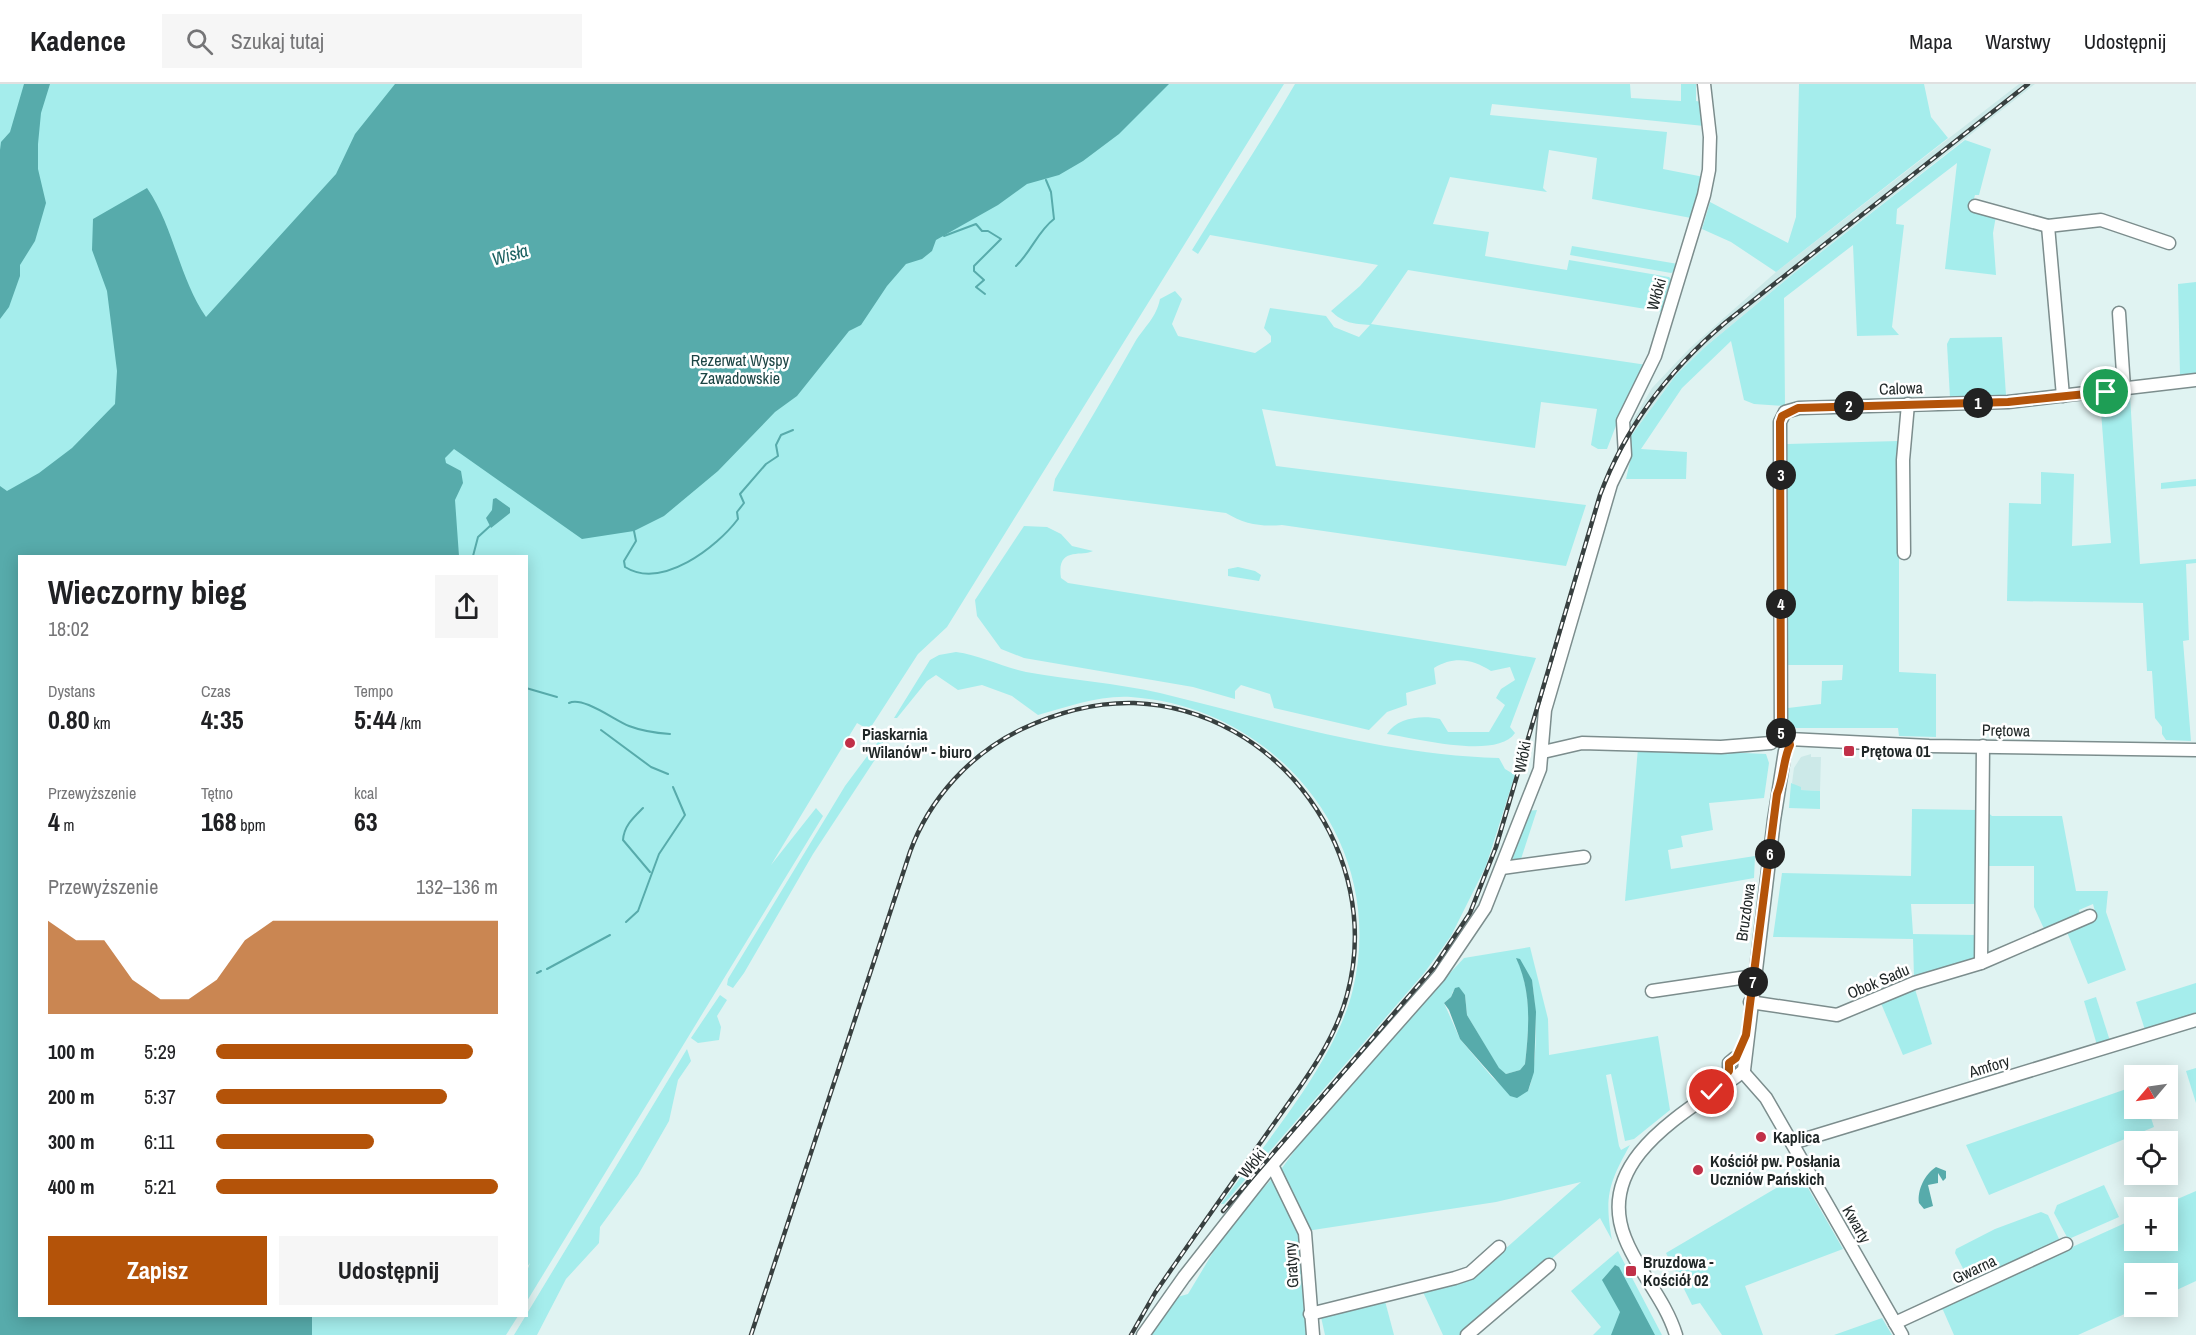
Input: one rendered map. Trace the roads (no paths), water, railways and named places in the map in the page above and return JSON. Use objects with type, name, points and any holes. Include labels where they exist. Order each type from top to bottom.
[{"type":"street","name":"Włóki","points":[[1143,1335],[1184,1277],[1272,1165],[1439,976],[1479,918],[1502,868],[1540,769],[1545,710],[1611,484],[1625,455],[1623,421],[1655,356],[1704,195],[1709,170],[1710,137],[1704,84]]},
{"type":"street","points":[[1975,206],[2048,226],[2101,220],[2169,243]]},
{"type":"street","points":[[2048,226],[2063,396]]},
{"type":"street","points":[[2119,313],[2124,388]]},
{"type":"street","name":"Calowa","points":[[1782,744],[1780,419],[1785,412],[1798,408],[2008,402],[2196,380]]},
{"type":"street","points":[[1904,554],[1903,460],[1908,404]]},
{"type":"street","name":"Prętowa","points":[[1543,752],[1582,743],[1721,747],[1816,742],[2196,750]]},
{"type":"street","name":"Bruzdowa","points":[[1737,1067],[1747,1049],[1746,1035],[1777,794],[1782,780],[1782,744]]},
{"type":"street","points":[[1981,963],[1983,746]]},
{"type":"street","points":[[1502,868],[1584,857]]},
{"type":"street","name":"Obok Sadu","points":[[1750,1002],[1837,1015],[1914,983],[1981,963],[2090,916]]},
{"type":"street","points":[[1652,991],[1754,976]]},
{"type":"street","name":"Amfory","points":[[1792,1143],[2196,1020]]},
{"type":"street","points":[[1676,1335],[1667,1311],[1624,1236],[1619,1212],[1620,1196],[1626,1174],[1641,1149],[1712,1092],[1737,1067]]},
{"type":"street","name":"Kwarty","points":[[1737,1067],[1766,1098],[1902,1335]]},
{"type":"street","name":"Gratyny","points":[[1272,1165],[1305,1233],[1313,1335]]},
{"type":"street","name":"Gwarna","points":[[1895,1323],[2066,1244]]},
{"type":"street","points":[[1310,1314],[1470,1273],[1499,1247]]},
{"type":"street","points":[[1467,1335],[1549,1265]]},
{"type":"water","points":[[24,84],[50,84],[41,113],[38,144],[38,169],[46,203],[35,241],[20,265],[20,276],[9,307],[0,319],[0,150],[1,142],[10,132]]},
{"type":"water","name":"Wisła","points":[[395,84],[1169,84],[1119,134],[1083,161],[1059,175],[1027,184],[998,205],[936,240],[932,251],[922,259],[906,264],[887,286],[861,325],[849,331],[797,396],[775,412],[718,471],[664,516],[634,531],[582,539],[454,449],[445,458],[446,463],[461,471],[463,483],[455,500],[459,555],[18,555],[18,1317],[312,1317],[312,1335],[0,1335],[0,486],[7,491],[39,473],[72,448],[115,404],[117,371],[107,291],[92,250],[93,219],[147,188],[164,219],[189,286],[206,317],[336,174],[355,134]]},
{"type":"water","points":[[496,498],[510,508],[510,513],[491,528],[486,518],[492,510],[493,499]]},
{"type":"water","points":[[1516,958],[1520,959],[1532,980],[1536,1012],[1534,1072],[1528,1091],[1517,1098],[1510,1096],[1460,1039],[1444,1003],[1451,997],[1455,988],[1459,987],[1465,995],[1467,1015],[1499,1068],[1506,1074],[1520,1070],[1525,1064],[1528,1010],[1525,984]]},
{"type":"water","points":[[1936,1167],[1946,1171],[1946,1178],[1943,1181],[1938,1173],[1938,1183],[1928,1185],[1933,1206],[1924,1209],[1919,1203],[1921,1188],[1928,1174]]},
{"type":"water","points":[[1615,1265],[1619,1267],[1655,1335],[1611,1335],[1620,1312],[1602,1280]]},
{"type":"waterway","points":[[1016,266],[1043,229],[1054,219],[1051,192],[1046,180]]},
{"type":"waterway","points":[[944,236],[976,224],[982,231],[988,231],[1001,239],[974,266],[974,271],[984,280],[976,287],[985,294]]},
{"type":"waterway","points":[[634,531],[636,541],[624,561],[625,567],[640,573],[655,573],[671,569],[703,553],[717,542],[738,519],[737,512],[744,503],[740,494],[766,464],[778,456],[776,445],[781,435],[793,430]]},
{"type":"waterway","points":[[473,555],[478,537],[490,526]]},
{"type":"waterway","points":[[528,689],[557,697]]},
{"type":"waterway","points":[[569,703],[575,702],[590,706],[634,728],[670,734]]},
{"type":"waterway","points":[[601,730],[651,767],[668,774]]},
{"type":"waterway","points":[[626,922],[638,911],[659,854],[685,815],[673,787]]},
{"type":"waterway","points":[[643,808],[627,826],[623,840],[650,872]]},
{"type":"waterway","points":[[547,969],[610,935]]},
{"type":"waterway","points":[[537,973],[541,971]]},
{"type":"railway","points":[[1223,1211],[1434,967],[1470,913],[1496,847],[1600,495],[1623,445],[1651,400],[1686,359],[1726,322],[2028,84]]},
{"type":"railway","points":[[751,1335],[910,852],[928,814],[940,796],[969,764],[1003,739],[1062,713],[1105,704],[1134,703],[1187,712],[1234,732],[1276,761],[1310,799],[1335,843],[1350,892],[1355,943],[1347,995],[1324,1050],[1155,1293],[1131,1335]]},
{"type":"place","name":"Piaskarnia \"Wilanów\" - biuro","points":[[850,743]]},
{"type":"place","name":"Prętowa 01","points":[[1849,751]]},
{"type":"place","name":"Kaplica","points":[[1761,1137]]},
{"type":"place","name":"Kościół pw. Posłania Uczniów Pańskich","points":[[1698,1170]]},
{"type":"place","name":"Bruzdowa - Kościół 02","points":[[1631,1271]]},
{"type":"park label","name":"Rezerwat Wyspy Zawadowskie","points":[[740,369]]}]
